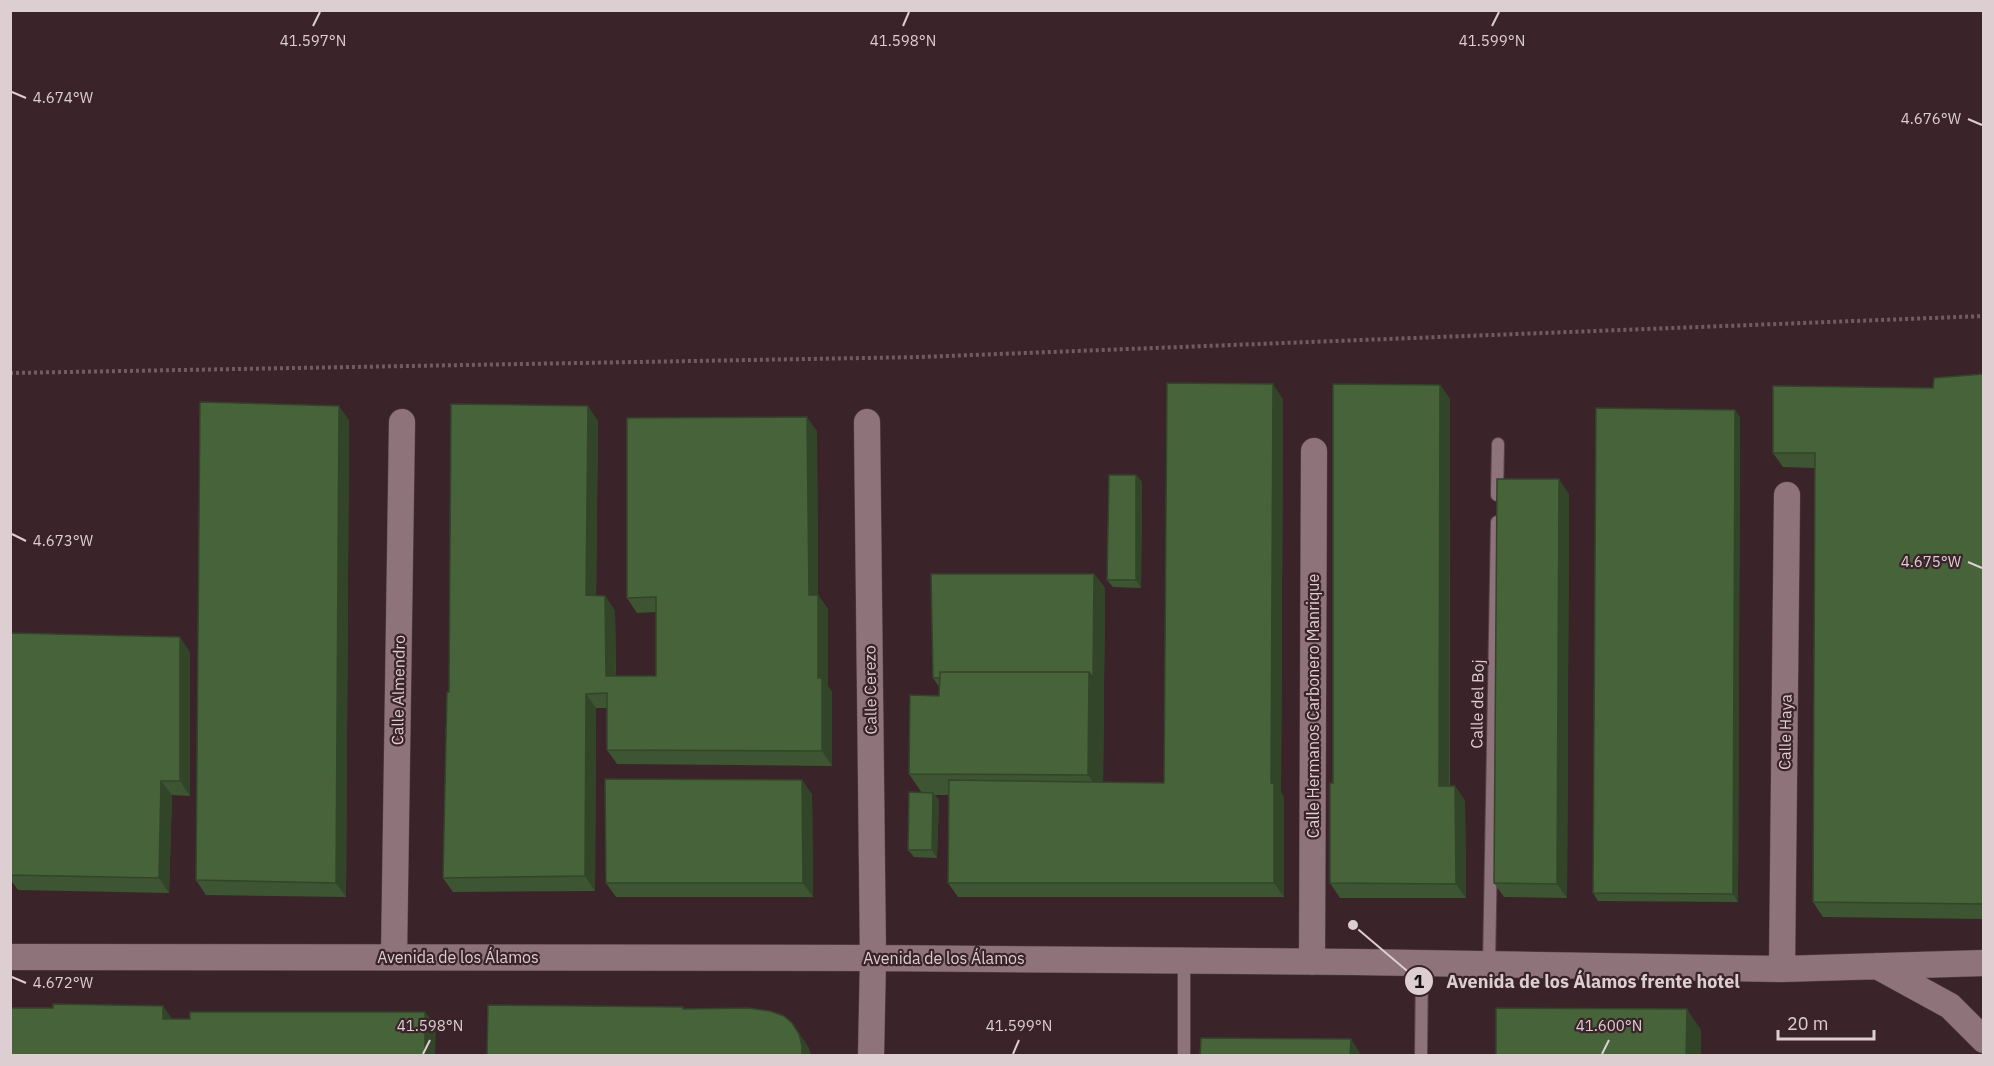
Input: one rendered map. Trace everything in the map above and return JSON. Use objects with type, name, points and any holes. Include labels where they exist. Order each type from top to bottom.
[{"type":"street","name":"Calle Almendro","points":[[394,957],[402,422]]},
{"type":"street","name":"Calle Cerezo","points":[[867,422],[873,958],[871,1056]]},
{"type":"street","name":"Calle Hermanos Carbonero Manrique","points":[[1312,962],[1314,451]]},
{"type":"street","name":"Calle Haya","points":[[1782,969],[1787,495]]},
{"type":"street","name":"Avenida de los Álamos","points":[[10,957],[873,958],[1782,969],[1983,963]]},
{"type":"street","points":[[1877,966],[1950,1006],[1983,1040]]},
{"type":"lane","name":"Calle del Boj","points":[[1489,964],[1498,444]]},
{"type":"lane","points":[[1184,961],[1184,1056]]},
{"type":"lane","points":[[1421,1056],[1422,963]]},
{"type":"path","points":[[10,373],[921,357],[1983,316]]},
{"type":"building","points":[[1983,374],[1983,904],[1813,902],[1815,453],[1773,453],[1773,386],[1933,388],[1934,378]]},
{"type":"building","points":[[1167,383],[1273,384],[1271,783],[1274,783],[1274,883],[948,883],[949,780],[1164,783]]},
{"type":"building","points":[[1333,384],[1440,385],[1439,786],[1455,786],[1456,884],[1330,883],[1330,783],[1333,783]]},
{"type":"building","points":[[200,402],[339,406],[336,883],[196,880]]},
{"type":"building","points":[[451,404],[588,406],[586,595],[605,596],[606,676],[656,676],[656,597],[627,598],[627,418],[807,417],[809,595],[818,595],[818,678],[822,678],[822,751],[607,750],[607,693],[586,694],[585,876],[443,878],[447,692],[449,692]]},
{"type":"building","points":[[1596,408],[1735,410],[1733,894],[1593,893]]},
{"type":"building","points":[[1109,475],[1136,475],[1136,580],[1107,580]]},
{"type":"building","points":[[1497,479],[1559,479],[1557,884],[1494,883]]},
{"type":"building","points":[[931,574],[1094,574],[1093,678],[1089,672],[940,672],[940,678],[933,678]]},
{"type":"building","points":[[10,633],[180,637],[180,781],[161,781],[159,878],[10,875]]},
{"type":"building","points":[[940,672],[1089,672],[1088,775],[909,774],[910,695],[939,696]]},
{"type":"building","points":[[605,779],[802,780],[803,883],[606,883]]},
{"type":"building","points":[[909,792],[933,793],[932,850],[908,850]]},
{"type":"building","points":[[53,1004],[163,1006],[163,1019],[190,1019],[190,1012],[425,1012],[425,1056],[10,1056],[10,1008],[53,1008]]},
{"type":"building","points":[[488,1005],[748,1008],[770,1011],[784,1016],[792,1023],[799,1034],[802,1056],[487,1056]]},
{"type":"building","points":[[1496,1008],[1687,1009],[1686,1056],[1496,1056]]},
{"type":"building","points":[[1201,1038],[1351,1039],[1350,1056],[1200,1056]]},
{"type":"place","name":"Avenida de los Álamos frente hotel","points":[[1353,925]]}]
